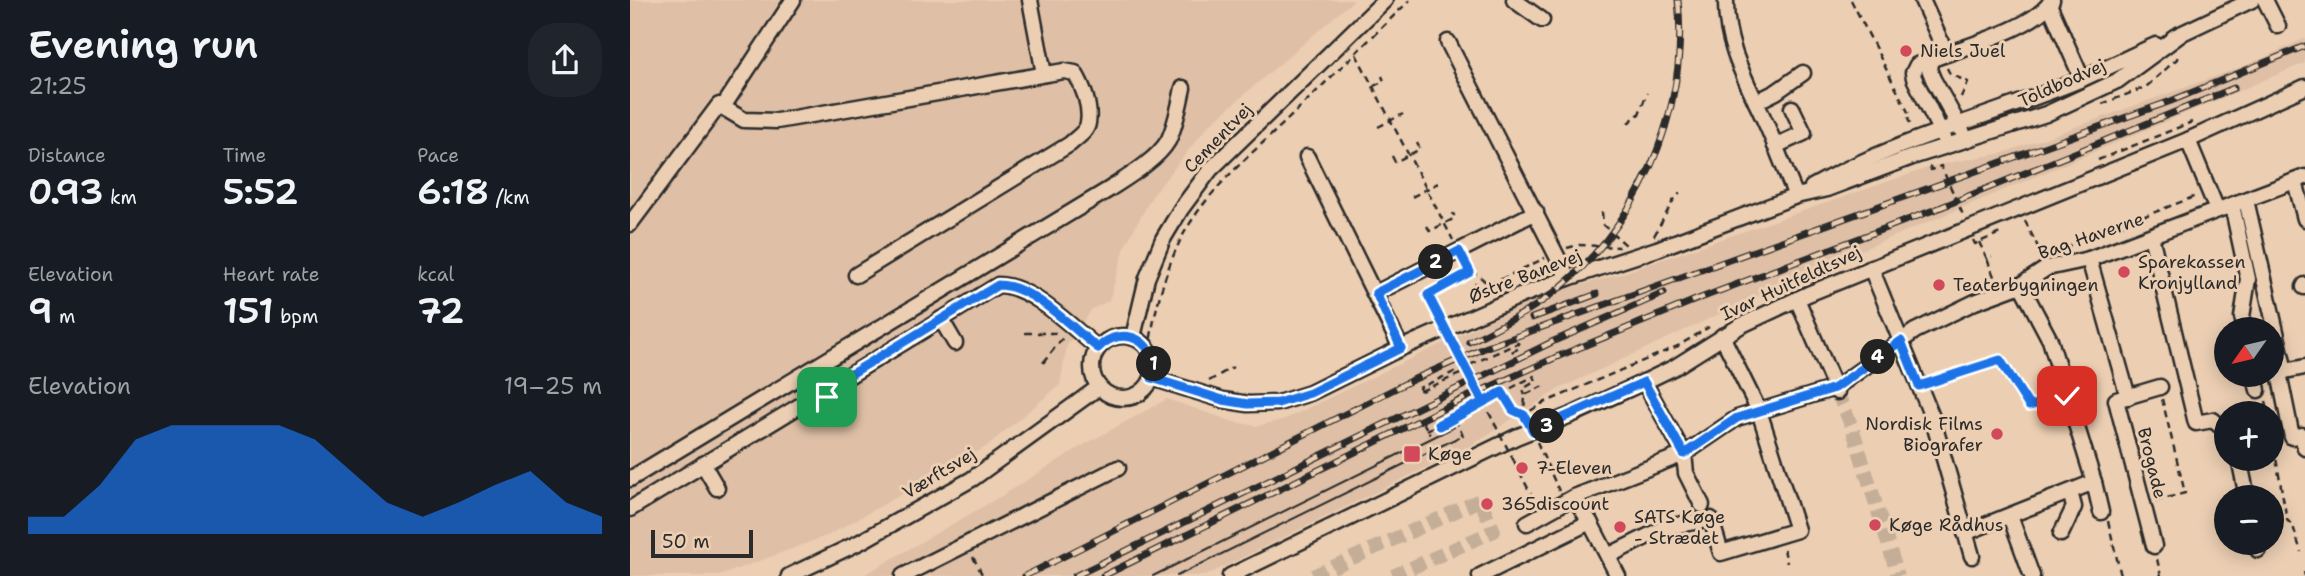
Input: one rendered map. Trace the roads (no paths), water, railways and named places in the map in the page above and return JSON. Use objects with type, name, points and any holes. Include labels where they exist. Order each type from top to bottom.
[{"type":"street","points":[[723,107],[793,0]]},
{"type":"street","points":[[1030,0],[1044,74]]},
{"type":"street","name":"Cementvej","points":[[1133,337],[1147,278],[1163,239],[1210,170],[1385,0]]},
{"type":"street","points":[[1514,0],[1542,20]]},
{"type":"street","points":[[1726,0],[1726,23],[1735,58],[1796,196]]},
{"type":"street","points":[[1922,0],[1939,56]]},
{"type":"street","name":"Toldbodvej","points":[[1941,130],[2082,79],[2252,0]]},
{"type":"street","points":[[2265,0],[2278,26]]},
{"type":"street","points":[[1948,146],[1913,73],[1917,65],[2024,24],[2040,14],[2051,2],[2082,79]]},
{"type":"street","name":"Toldbodvej","points":[[1948,146],[2046,114],[2117,81],[2181,34]]},
{"type":"street","points":[[1448,42],[1567,278]]},
{"type":"street","points":[[1939,56],[1929,69],[1967,141]]},
{"type":"street","points":[[630,224],[719,105],[744,120],[777,121],[1063,71],[1075,74],[1082,84],[1086,101],[1088,123],[1084,132],[1070,144],[856,275]]},
{"type":"street","points":[[1756,102],[1803,73]]},
{"type":"street","name":"Ivar Huitfeldtsvej","points":[[1235,575],[1516,437],[1675,367],[1722,336],[1797,299],[1968,227],[2188,140],[2305,87]]},
{"type":"street","points":[[630,479],[1108,190],[1143,165],[1167,143],[1178,113],[1182,88]]},
{"type":"street","points":[[1775,146],[1804,133],[1792,107]]},
{"type":"street","name":"Østre Banevej","points":[[1796,196],[1838,172],[1941,130]]},
{"type":"street","points":[[2188,140],[2217,210]]},
{"type":"street","name":"Østre Banevej","points":[[1152,378],[1223,400],[1248,404],[1278,403],[1310,393],[1401,348],[1520,296],[1646,253],[1796,196],[1827,189],[1948,146]]},
{"type":"street","points":[[1307,157],[1401,348]]},
{"type":"street","points":[[2300,179],[2305,219]]},
{"type":"street","name":"Bag Haverne","points":[[1542,545],[1529,522],[1568,499],[1684,454],[1737,418],[1836,390],[1915,331],[1975,302],[2021,285],[2047,268],[2089,259],[2300,179]]},
{"type":"street","points":[[2239,202],[2248,279],[2242,317]]},
{"type":"street","points":[[2239,202],[2285,371]]},
{"type":"street","points":[[1376,293],[1536,212]]},
{"type":"street","points":[[2151,236],[2196,423],[2214,421]]},
{"type":"street","points":[[2089,259],[2128,397],[2160,387]]},
{"type":"street","points":[[1871,268],[1932,417],[1972,556]]},
{"type":"street","points":[[630,509],[998,285],[1017,287],[1098,348]]},
{"type":"street","points":[[2021,285],[2050,340],[2101,512]]},
{"type":"street","points":[[1797,299],[1836,390]]},
{"type":"street","points":[[940,319],[955,343]]},
{"type":"street","points":[[1608,556],[1665,527],[1711,519],[1721,553],[1797,530],[1759,411],[1722,336]]},
{"type":"street","points":[[1113,337],[1133,337],[1149,350],[1154,369],[1152,378],[1138,394],[1117,398],[1099,387],[1092,368],[1098,348],[1113,337]]},
{"type":"street","points":[[2305,368],[2279,373],[2292,437],[2302,435],[2305,449]]},
{"type":"street","points":[[1644,382],[1684,454],[1686,473],[1702,506]]},
{"type":"street","name":"Værftsvej","points":[[789,576],[860,542],[972,479],[1099,387]]},
{"type":"street","points":[[823,391],[837,415]]},
{"type":"street","name":"Brogade","points":[[2128,397],[2116,400],[2154,546]]},
{"type":"street","points":[[703,464],[717,488]]},
{"type":"street","points":[[903,576],[1118,468]]},
{"type":"street","points":[[1965,533],[2094,482]]},
{"type":"street","points":[[2061,534],[2074,507],[2070,492]]},
{"type":"street","points":[[1568,499],[1592,526],[1618,576]]},
{"type":"street","points":[[2010,516],[2032,576]]},
{"type":"street","points":[[1483,574],[1542,545],[1592,526]]},
{"type":"tunnel","points":[[1837,392],[1852,427],[1898,576]]},
{"type":"tunnel","points":[[1313,576],[1480,500],[1494,531],[1393,576]]},
{"type":"tram line","points":[[1153,576],[1454,427]]},
{"type":"tram line","points":[[1177,576],[1459,437]]},
{"type":"railway","points":[[1469,342],[1535,306],[1577,273],[1605,241],[1630,206],[1650,168],[1665,127],[1675,86],[1679,43],[1678,0]]},
{"type":"railway","points":[[1025,576],[1410,381],[1487,347],[2171,101],[2305,46]]},
{"type":"railway","points":[[1103,576],[1465,398],[1559,356],[1698,299],[1939,208],[2234,88]]},
{"type":"railway","points":[[1075,576],[1554,341],[1664,293]]},
{"type":"railway","points":[[1532,318],[1597,294]]},
{"type":"place","name":"Niels Juel","points":[[1906,51]]},
{"type":"place","name":"Sparekassen Kronjylland","points":[[2124,272]]},
{"type":"place","name":"Teaterbygningen","points":[[1939,285]]},
{"type":"place","name":"Nordisk Films Biografer","points":[[1997,434]]},
{"type":"place","name":"Køge","points":[[1412,454]]},
{"type":"place","name":"7-Eleven","points":[[1522,468]]},
{"type":"place","name":"365discount","points":[[1487,504]]},
{"type":"place","name":"Køge Rådhus","points":[[1875,525]]},
{"type":"place","name":"SATS Køge - Strædet","points":[[1620,527]]}]
